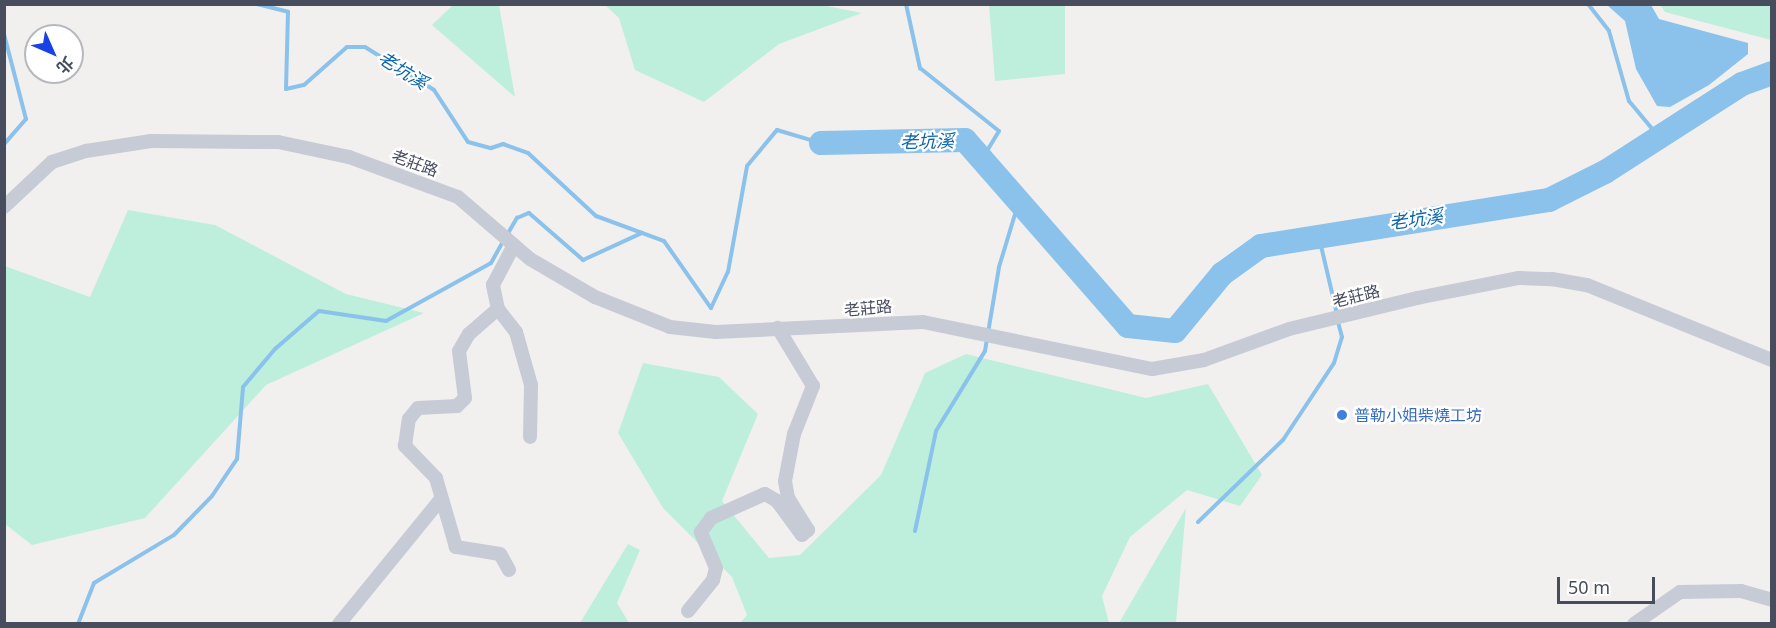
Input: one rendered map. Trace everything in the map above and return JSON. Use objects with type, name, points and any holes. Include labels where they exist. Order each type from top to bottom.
[{"type":"street","name":"老莊路","points":[[4,207],[52,162],[86,151],[151,141],[232,139],[278,142],[349,157],[459,197],[530,260],[634,315],[716,332],[923,322],[997,340],[1152,369],[1204,360],[1330,319],[1519,278],[1552,279],[1587,285],[1772,360]]},
{"type":"street","points":[[508,240],[493,285],[498,309],[516,332],[531,385],[530,437]]},
{"type":"street","points":[[498,309],[469,334],[459,351],[465,398],[458,406],[418,408],[409,419],[409,456],[436,478],[456,547],[500,554],[509,570]]},
{"type":"street","points":[[688,611],[716,568],[702,532],[711,518],[765,494],[777,501],[802,535],[808,530],[788,498],[785,481],[794,434],[813,386],[778,328]]},
{"type":"street","points":[[339,624],[441,499]]},
{"type":"street","points":[[1634,624],[1680,592],[1741,591],[1772,600]]},
{"type":"green space","points":[[817,4],[862,13],[779,44],[704,102],[635,70],[619,18],[605,5]]},
{"type":"green space","points":[[453,5],[499,5],[515,97],[432,25]]},
{"type":"green space","points":[[989,5],[1065,5],[1065,74],[995,81]]},
{"type":"green space","points":[[1660,5],[1771,5],[1771,40],[1665,12]]},
{"type":"green space","points":[[128,210],[215,225],[346,294],[424,313],[266,385],[145,518],[32,545],[5,524],[5,266],[90,297]]},
{"type":"green space","points":[[966,354],[1146,398],[1208,384],[1262,475],[1240,506],[1187,490],[1130,537],[1102,596],[1109,623],[740,623],[747,615],[732,577],[663,508],[618,433],[643,363],[719,377],[758,414],[722,501],[769,558],[800,555],[881,475],[925,373]]},
{"type":"green space","points":[[1186,508],[1176,623],[1119,623]]},
{"type":"green space","points":[[628,544],[640,550],[617,603],[629,623],[580,623]]},
{"type":"water","points":[[1607,5],[1651,5],[1659,19],[1748,43],[1748,54],[1709,85],[1670,107],[1657,106],[1636,69],[1625,21]]},
{"type":"waterway","name":"老坑溪","points":[[257,4],[288,12],[286,89],[304,85],[347,47],[365,47],[434,90],[468,142],[491,148],[503,144],[528,153],[596,216],[664,241],[711,308],[728,272],[747,166],[777,130],[821,143]]},
{"type":"waterway","points":[[906,4],[920,68],[999,131],[983,158]]},
{"type":"waterway","points":[[1588,4],[1609,31],[1629,101],[1659,137]]},
{"type":"waterway","name":"老坑溪","points":[[4,34],[26,119],[4,144]]},
{"type":"waterway","name":"老坑溪","points":[[821,143],[965,140],[1128,326],[1175,331],[1222,274],[1261,246],[1549,200],[1605,172],[1742,84],[1772,73]]},
{"type":"waterway","points":[[915,531],[936,431],[985,351],[999,267],[1020,198]]},
{"type":"waterway","points":[[507,235],[517,218],[529,213],[583,260],[642,233]]},
{"type":"waterway","points":[[1318,233],[1337,314]]},
{"type":"waterway","points":[[78,624],[94,583],[174,535],[212,496],[237,459],[243,387],[275,349],[319,311],[386,321],[491,263],[503,241]]},
{"type":"waterway","points":[[1198,522],[1283,440],[1334,363],[1342,337],[1338,322]]},
{"type":"place","name":"普勒小姐柴燒工坊","points":[[1342,415]]}]
